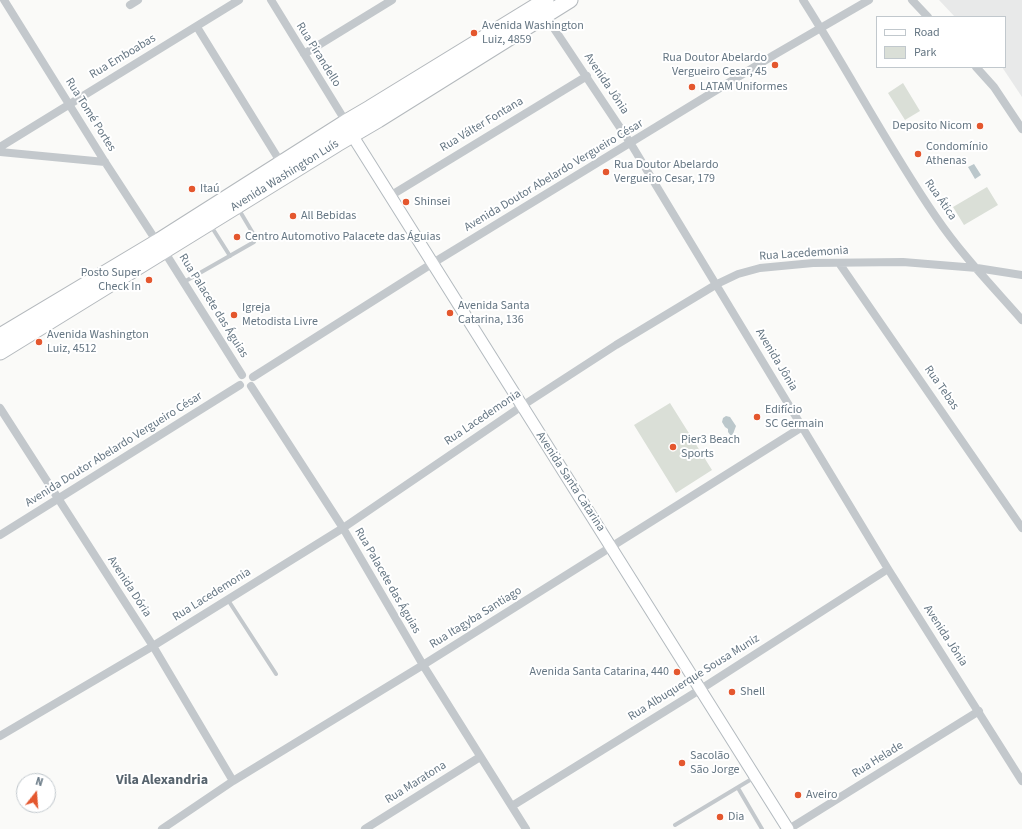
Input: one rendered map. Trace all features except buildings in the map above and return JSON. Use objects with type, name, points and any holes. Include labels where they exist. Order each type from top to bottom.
[{"type":"highway","name":"Avenida Washington Luís","points":[[0,336],[160,246],[209,223],[237,206],[349,128],[370,108],[542,5],[570,0]]},
{"type":"highway","name":"Avenida Washington Luís","points":[[0,352],[160,246],[281,163],[349,128]]},
{"type":"street","name":"Rua Tomé Portes","points":[[4,0],[105,162],[160,246]]},
{"type":"street","points":[[130,4],[138,0]]},
{"type":"street","name":"Rua Emboabas","points":[[0,147],[239,0]]},
{"type":"street","name":"Rua Pirandello","points":[[271,0],[349,128]]},
{"type":"street","points":[[304,54],[392,0]]},
{"type":"street","name":"Rua Ática","points":[[803,0],[821,28],[900,164],[937,219],[1022,320]]},
{"type":"street","name":"Avenida Doutor Abelardo Vergueiro César","points":[[253,377],[433,263],[631,144],[774,55],[869,0]]},
{"type":"street","points":[[912,0],[927,16]]},
{"type":"street","name":"Avenida Jônia","points":[[542,5],[631,144],[717,284],[888,569],[1022,780]]},
{"type":"street","points":[[197,27],[281,163]]},
{"type":"street","points":[[977,68],[994,87],[1022,128]]},
{"type":"street","name":"Rua Válter Fontana","points":[[390,196],[587,76]]},
{"type":"street","name":"Avenida Santa Catarina","points":[[349,128],[390,196],[789,829]]},
{"type":"street","points":[[0,152],[105,162]]},
{"type":"street","name":"Rua Palacete das Águias","points":[[160,246],[242,375]]},
{"type":"street","name":"Rua Lacedemonia","points":[[0,736],[152,646],[343,528],[616,344],[717,284],[738,274],[760,268],[813,263],[903,262],[977,268],[1022,275]]},
{"type":"street","name":"Rua Tebas","points":[[839,263],[1022,528]]},
{"type":"street","points":[[246,373],[253,377],[254,382],[251,386],[246,388],[240,385],[239,378],[242,375],[246,373]]},
{"type":"street","name":"Avenida Doutor Abelardo Vergueiro César","points":[[0,535],[240,385]]},
{"type":"street","name":"Rua Palacete das Águias","points":[[251,386],[343,528],[423,665],[526,829]]},
{"type":"street","name":"Avenida Dória","points":[[0,408],[152,646],[233,781]]},
{"type":"street","name":"Rua Itagyba Santiago","points":[[162,829],[233,781],[423,665],[802,427]]},
{"type":"street","name":"Rua Albuquerque Sousa Muniz","points":[[512,806],[701,689],[888,569]]},
{"type":"street","name":"Rua Helade","points":[[789,829],[979,712]]},
{"type":"street","name":"Rua Maratona","points":[[365,829],[480,757]]},
{"type":"lane","points":[[184,282],[254,242],[254,235],[237,206]]},
{"type":"lane","points":[[209,223],[230,256]]},
{"type":"lane","points":[[227,600],[276,674]]},
{"type":"lane","points":[[676,825],[755,777]]},
{"type":"lane","points":[[738,788],[762,829]]},
{"type":"shaded area","points":[[939,0],[1022,0],[1022,97],[1003,68],[1006,68],[1006,16],[954,16]]},
{"type":"shaded area","points":[[974,164],[981,175],[975,179],[968,167]]},
{"type":"shaded area","points":[[726,416],[730,417],[736,426],[731,436],[728,429],[722,422],[723,418]]},
{"type":"green space","points":[[903,83],[920,111],[905,120],[888,93]]},
{"type":"green space","points":[[987,187],[998,205],[964,225],[953,207]]},
{"type":"green space","name":"Pier3 Beach Sports","points":[[670,403],[712,470],[676,493],[634,425]]},
{"type":"place","name":"Avenida Washington Luiz, 4859","points":[[474,33]]},
{"type":"place","name":"Rua Doutor Abelardo Vergueiro Cesar, 45","points":[[775,65]]},
{"type":"place","name":"LATAM Uniformes","points":[[692,87]]},
{"type":"place","name":"Deposito Nicom","points":[[980,126]]},
{"type":"place","name":"Condomínio Athenas","points":[[918,154]]},
{"type":"place","name":"Rua Doutor Abelardo Vergueiro Cesar, 179","points":[[606,172]]},
{"type":"place","name":"Itaú","points":[[192,189]]},
{"type":"place","name":"Shinsei","points":[[406,202]]},
{"type":"place","name":"All Bebidas","points":[[293,216]]},
{"type":"place","name":"Centro Automotivo Palacete das Águias","points":[[237,237]]},
{"type":"place","name":"Posto Super Check In","points":[[149,280]]},
{"type":"place","name":"Avenida Santa Catarina, 136","points":[[450,313]]},
{"type":"place","name":"Igreja Metodista Livre","points":[[234,315]]},
{"type":"place","name":"Avenida Washington Luiz, 4512","points":[[39,342]]},
{"type":"place","name":"Edifício SC Germain","points":[[757,417]]},
{"type":"place","name":"Pier3 Beach Sports","points":[[673,447]]},
{"type":"place","name":"Avenida Santa Catarina, 440","points":[[677,672]]},
{"type":"place","name":"Shell","points":[[732,692]]},
{"type":"place","name":"Sacolão São Jorge","points":[[682,763]]},
{"type":"place","name":"Aveiro","points":[[798,795]]},
{"type":"place","name":"Dia","points":[[720,817]]},
{"type":"district","name":"Vila Alexandria","points":[[162,781]]}]
